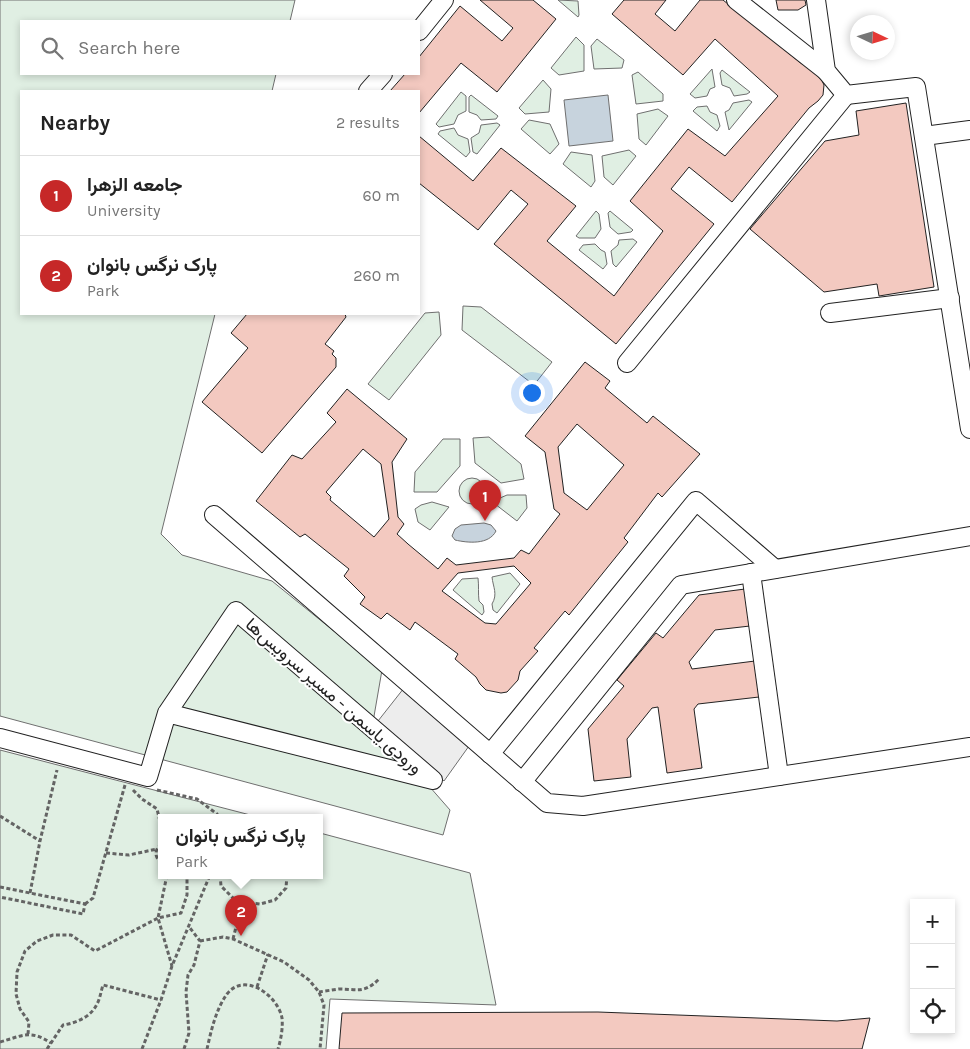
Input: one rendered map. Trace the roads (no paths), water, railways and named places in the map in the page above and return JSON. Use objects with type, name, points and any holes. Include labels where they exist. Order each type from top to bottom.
[{"type":"lane","points":[[420,30],[444,0]]},
{"type":"lane","points":[[736,0],[826,71],[846,95]]},
{"type":"lane","points":[[816,0],[826,71]]},
{"type":"lane","points":[[369,90],[382,75]]},
{"type":"lane","points":[[627,363],[846,95],[916,87],[970,429]]},
{"type":"lane","points":[[924,136],[970,130]]},
{"type":"lane","points":[[830,313],[950,298]]},
{"type":"lane","points":[[490,754],[696,501],[775,569]]},
{"type":"lane","points":[[214,515],[547,803],[583,806],[970,747]]},
{"type":"lane","points":[[522,782],[681,584],[970,536]]},
{"type":"lane","points":[[751,573],[779,776]]},
{"type":"lane","name":"ورودی یاسمن - مسیر سرویس‌ها","points":[[236,611],[433,780],[404,773],[167,714],[236,611]]},
{"type":"lane","points":[[0,738],[148,777],[167,714]]},
{"type":"place","name":"جامعه الزهرا","points":[[485,521]]},
{"type":"place","name":"پارک نرگس بانوان","points":[[241,936]]}]
